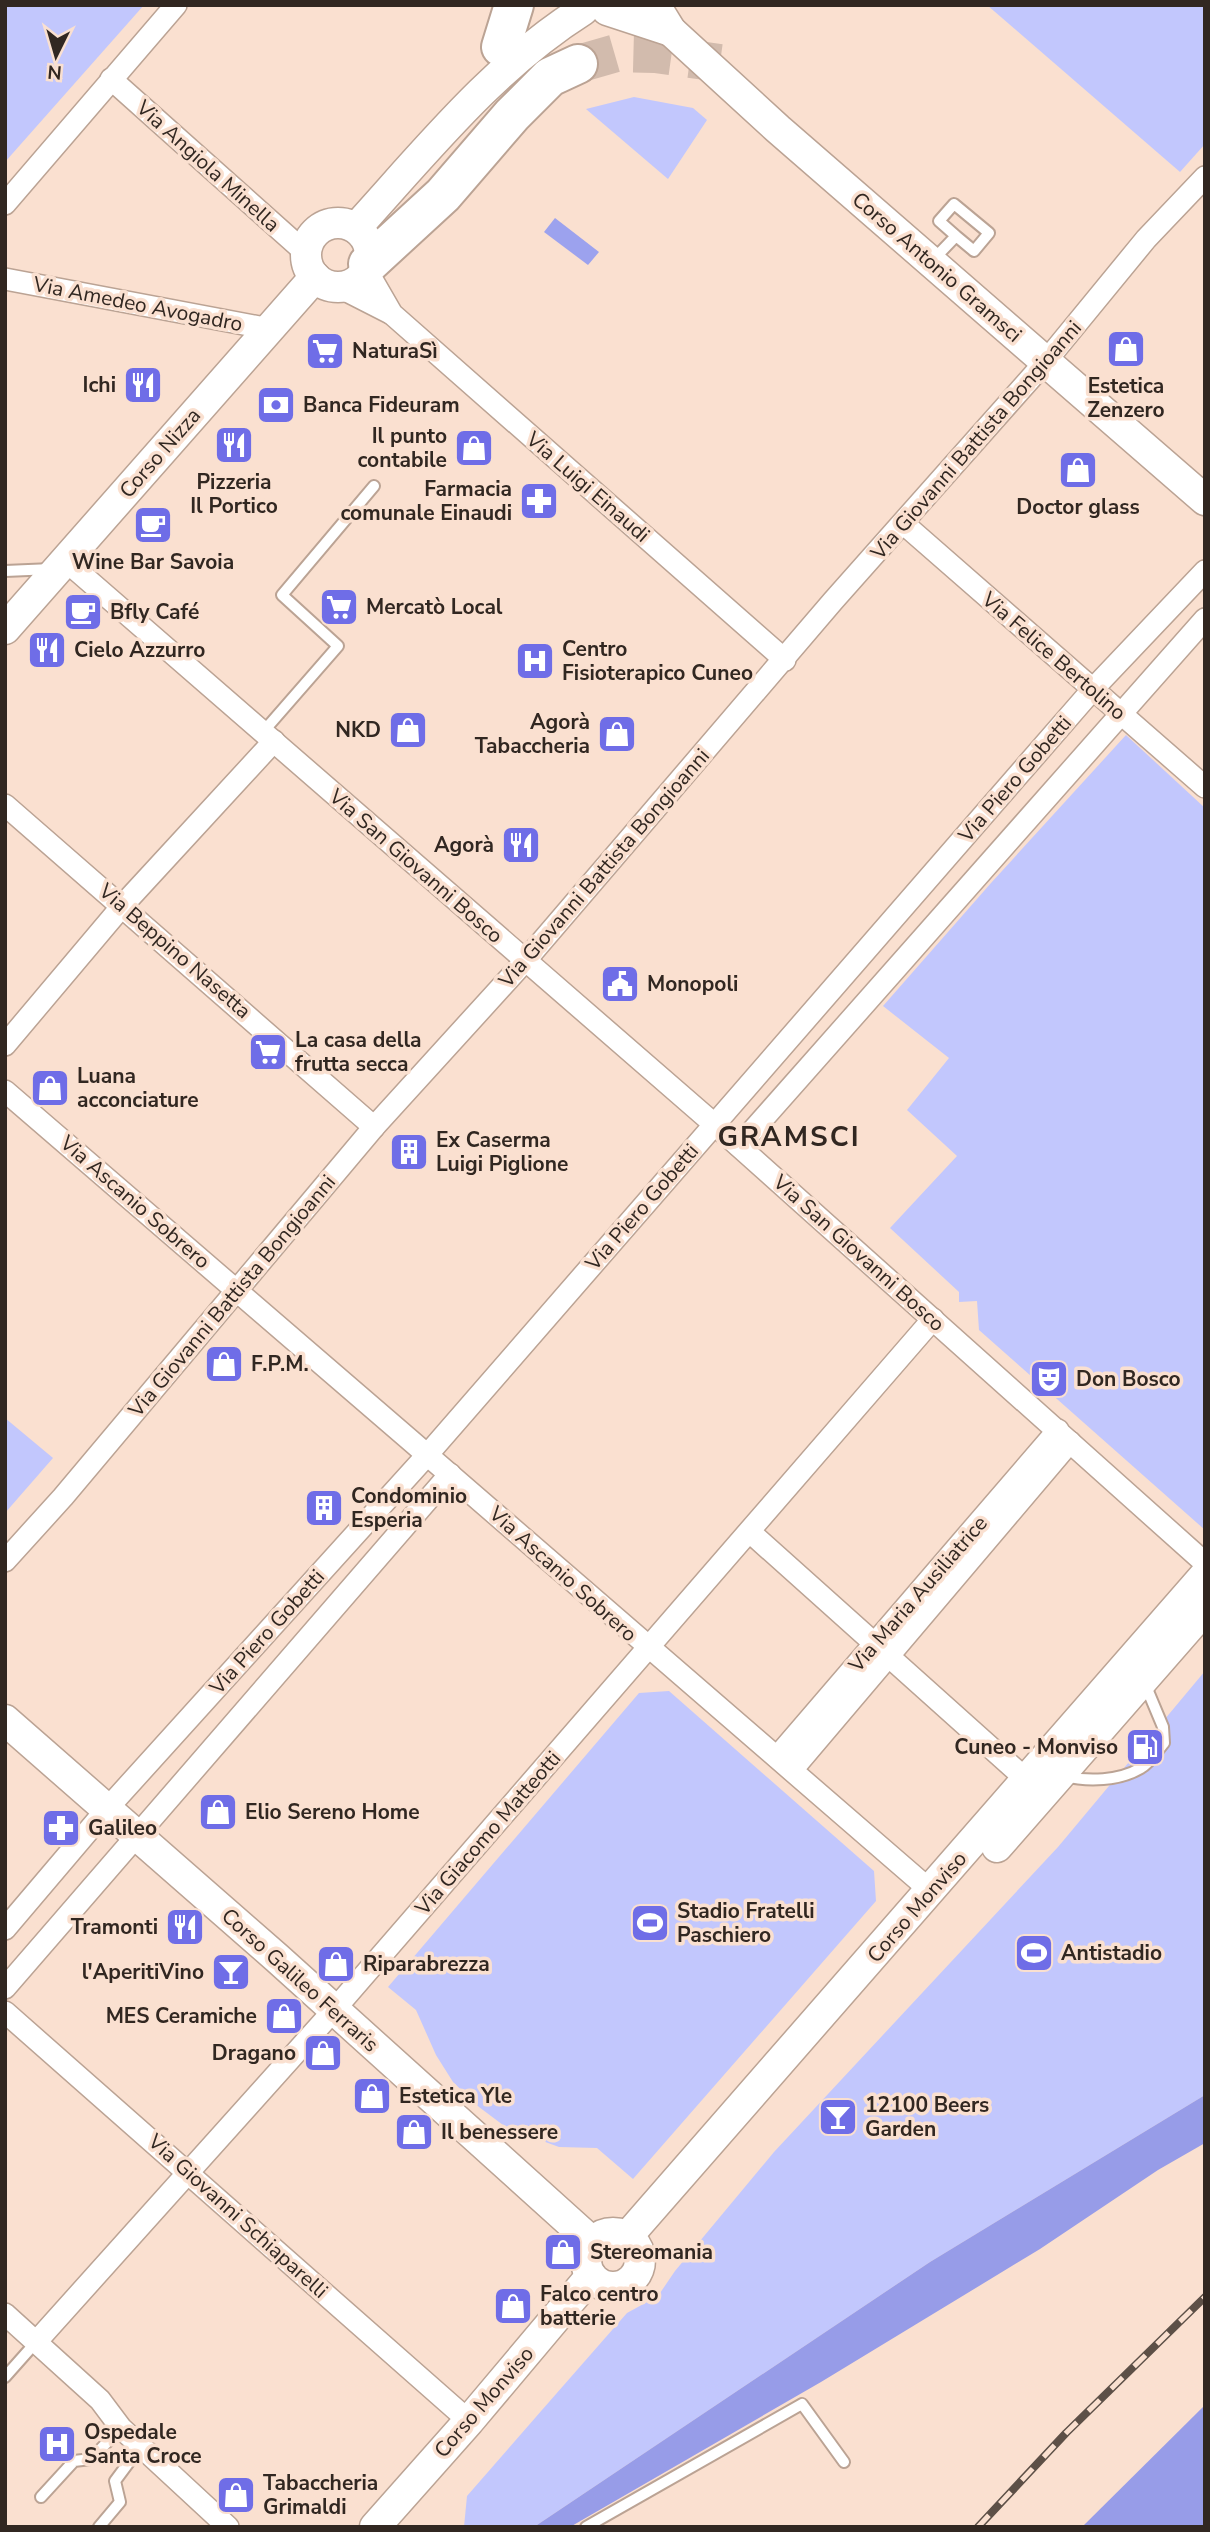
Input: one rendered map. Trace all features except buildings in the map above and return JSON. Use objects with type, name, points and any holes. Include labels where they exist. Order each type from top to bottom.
[{"type":"highway","points":[[501,47],[514,5]]},
{"type":"highway","points":[[339,270],[443,195],[512,115],[550,77],[578,64]]},
{"type":"main road","points":[[471,102],[501,47],[532,5]]},
{"type":"main road","name":"Corso Antonio Gramsci","points":[[655,5],[671,31],[778,129],[1205,500]]},
{"type":"main road","points":[[339,270],[369,248],[356,228],[471,102],[542,39],[595,8]]},
{"type":"main road","name":"Corso Antonio Gramsci","points":[[595,8],[671,31]]},
{"type":"main road","name":"Corso Nizza","points":[[5,629],[270,329],[339,270],[312,235],[328,224],[347,224],[356,228]]},
{"type":"main road","name":"Corso Monviso","points":[[632,2244],[1205,1575]]},
{"type":"main road","name":"Corso Monviso","points":[[632,2244],[1061,1775],[1205,1609]]},
{"type":"main road","name":"Corso Galileo Ferraris","points":[[5,1720],[592,2242]]},
{"type":"main road","points":[[609,2234],[632,2244],[639,2267],[629,2282],[622,2286],[597,2281],[586,2255],[592,2242],[609,2234]]},
{"type":"main road","name":"Corso Monviso","points":[[375,2527],[597,2281]]},
{"type":"main road","name":"Corso Monviso","points":[[403,2527],[597,2281]]},
{"type":"street","points":[[5,204],[176,5]]},
{"type":"street","name":"Via Angiola Minella","points":[[111,79],[339,270]]},
{"type":"street","name":"Via Giovanni Battista Bongioanni","points":[[5,1561],[238,1291],[374,1127],[525,961],[1046,361],[1146,240],[1205,177]]},
{"type":"street","name":"Via Luigi Einaudi","points":[[339,270],[392,313],[785,660]]},
{"type":"street","name":"Via Luigi Einaudi","points":[[339,270],[392,313]]},
{"type":"street","name":"Via Amedeo Avogadro","points":[[5,279],[270,329]]},
{"type":"street","name":"Via Felice Bertolino","points":[[904,524],[1205,787]]},
{"type":"street","name":"Via San Giovanni Bosco","points":[[62,565],[269,737],[714,1124],[1205,1563]]},
{"type":"street","name":"Via Piero Gobetti","points":[[5,1929],[106,1810],[428,1454],[1093,689],[1205,570]]},
{"type":"street","name":"Via Piero Gobetti","points":[[739,1146],[1205,619]]},
{"type":"street","points":[[5,1045],[269,737]]},
{"type":"street","name":"Via Beppino Nasetta","points":[[5,805],[123,905],[374,1127]]},
{"type":"street","name":"Via Ascanio Sobrero","points":[[5,1091],[428,1454],[648,1650],[932,1891]]},
{"type":"street","name":"Via Giacomo Matteotti","points":[[37,2341],[334,2010],[933,1320]]},
{"type":"street","name":"Via Maria Ausiliatrice","points":[[785,1764],[1064,1436]]},
{"type":"street","name":"Via Piero Gobetti","points":[[5,1988],[450,1474]]},
{"type":"street","points":[[750,1532],[1028,1781]]},
{"type":"street","name":"Via Giovanni Schiaparelli","points":[[5,2012],[188,2170],[469,2421]]},
{"type":"street","points":[[5,2314],[100,2400],[121,2428],[228,2527]]},
{"type":"lane","points":[[954,204],[989,233],[974,251],[956,236],[939,221],[954,204]]},
{"type":"lane","points":[[932,261],[956,236]]},
{"type":"lane","points":[[269,737],[338,646],[282,595],[374,486]]},
{"type":"lane","points":[[5,571],[62,565]]},
{"type":"lane","points":[[1061,1775],[1082,1780],[1120,1776],[1143,1767],[1164,1743],[1163,1727],[1143,1679]]},
{"type":"lane","points":[[5,2377],[37,2341]]},
{"type":"lane","points":[[586,2527],[802,2404],[844,2462]]},
{"type":"lane","points":[[41,2497],[74,2461],[91,2459],[121,2428]]},
{"type":"lane","points":[[99,2527],[120,2502],[115,2481],[141,2446]]},
{"type":"shaded area","points":[[5,5],[144,5],[5,162]]},
{"type":"shaded area","points":[[987,5],[1203,5],[1205,144],[1180,172]]},
{"type":"shaded area","points":[[634,97],[693,108],[707,120],[668,179],[586,109]]},
{"type":"shaded area","points":[[555,218],[599,252],[588,265],[544,232]]},
{"type":"shaded area","points":[[1126,735],[1205,808],[1205,1530],[979,1330],[977,1301],[959,1302],[959,1292],[890,1228],[957,1156],[907,1110],[949,1058],[883,1006]]},
{"type":"shaded area","points":[[5,1418],[53,1458],[5,1513]]},
{"type":"shaded area","points":[[1205,1671],[1205,2095],[930,2262],[534,2527],[464,2527],[467,2496],[627,2313],[658,2296],[675,2271],[774,2152],[1058,1847]]},
{"type":"shaded area","name":"Stadio Fratelli Paschiero","points":[[669,1691],[874,1871],[876,1901],[633,2179],[597,2148],[559,2147],[507,2128],[479,2107],[453,2082],[436,2055],[416,2010],[388,1987],[639,1693]]},
{"type":"shaded area","points":[[1205,2095],[1205,2143],[1158,2170],[1040,2249],[821,2382],[570,2527],[534,2527],[930,2262]]},
{"type":"shaded area","points":[[1205,2405],[1205,2527],[1082,2527]]},
{"type":"tunnel","points":[[578,64],[616,53],[655,54],[720,63]]},
{"type":"railway","points":[[978,2527],[1066,2433],[1205,2297]]},
{"type":"place","name":"Estetica Zenzero","points":[[1126,349]]},
{"type":"place","name":"NaturaSì","points":[[325,351]]},
{"type":"place","name":"Ichi","points":[[143,385]]},
{"type":"place","name":"Banca Fideuram","points":[[276,405]]},
{"type":"place","name":"Pizzeria Il Portico","points":[[234,445]]},
{"type":"place","name":"Il punto contabile","points":[[474,448]]},
{"type":"place","name":"Doctor glass","points":[[1078,470]]},
{"type":"place","name":"Farmacia comunale Einaudi","points":[[539,501]]},
{"type":"place","name":"Wine Bar Savoia","points":[[153,525]]},
{"type":"place","name":"Mercatò Local","points":[[339,607]]},
{"type":"place","name":"Bfly Café","points":[[83,612]]},
{"type":"place","name":"Cielo Azzurro","points":[[47,650]]},
{"type":"place","name":"Centro Fisioterapico Cuneo","points":[[535,661]]},
{"type":"place","name":"NKD","points":[[408,730]]},
{"type":"place","name":"Agorà Tabaccheria","points":[[617,734]]},
{"type":"place","name":"Agorà","points":[[521,845]]},
{"type":"place","name":"Monopoli","points":[[620,984]]},
{"type":"place","name":"La casa della frutta secca","points":[[268,1052]]},
{"type":"place","name":"Luana acconciature","points":[[50,1088]]},
{"type":"place","name":"Ex Caserma Luigi Piglione","points":[[409,1152]]},
{"type":"place","name":"F.P.M.","points":[[224,1364]]},
{"type":"place","name":"Don Bosco","points":[[1049,1379]]},
{"type":"place","name":"Condominio Esperia","points":[[324,1508]]},
{"type":"place","name":"Cuneo - Monviso","points":[[1145,1747]]},
{"type":"place","name":"Elio Sereno Home","points":[[218,1812]]},
{"type":"place","name":"Galileo","points":[[61,1828]]},
{"type":"place","name":"Stadio Fratelli Paschiero","points":[[650,1923]]},
{"type":"place","name":"Tramonti","points":[[185,1927]]},
{"type":"place","name":"Antistadio","points":[[1034,1953]]},
{"type":"place","name":"Riparabrezza","points":[[336,1964]]},
{"type":"place","name":"l'AperitiVino","points":[[231,1972]]},
{"type":"place","name":"MES Ceramiche","points":[[284,2016]]},
{"type":"place","name":"Dragano","points":[[323,2053]]},
{"type":"place","name":"Estetica Yle","points":[[372,2096]]},
{"type":"place","name":"12100 Beers Garden","points":[[838,2117]]},
{"type":"place","name":"Il benessere","points":[[414,2132]]},
{"type":"place","name":"Stereomania","points":[[563,2252]]},
{"type":"place","name":"Falco centro batterie","points":[[513,2306]]},
{"type":"place","name":"Ospedale Santa Croce","points":[[57,2444]]},
{"type":"place","name":"Tabaccheria Grimaldi","points":[[236,2495]]},
{"type":"district","name":"GRAMSCI","points":[[789,1136]]}]
